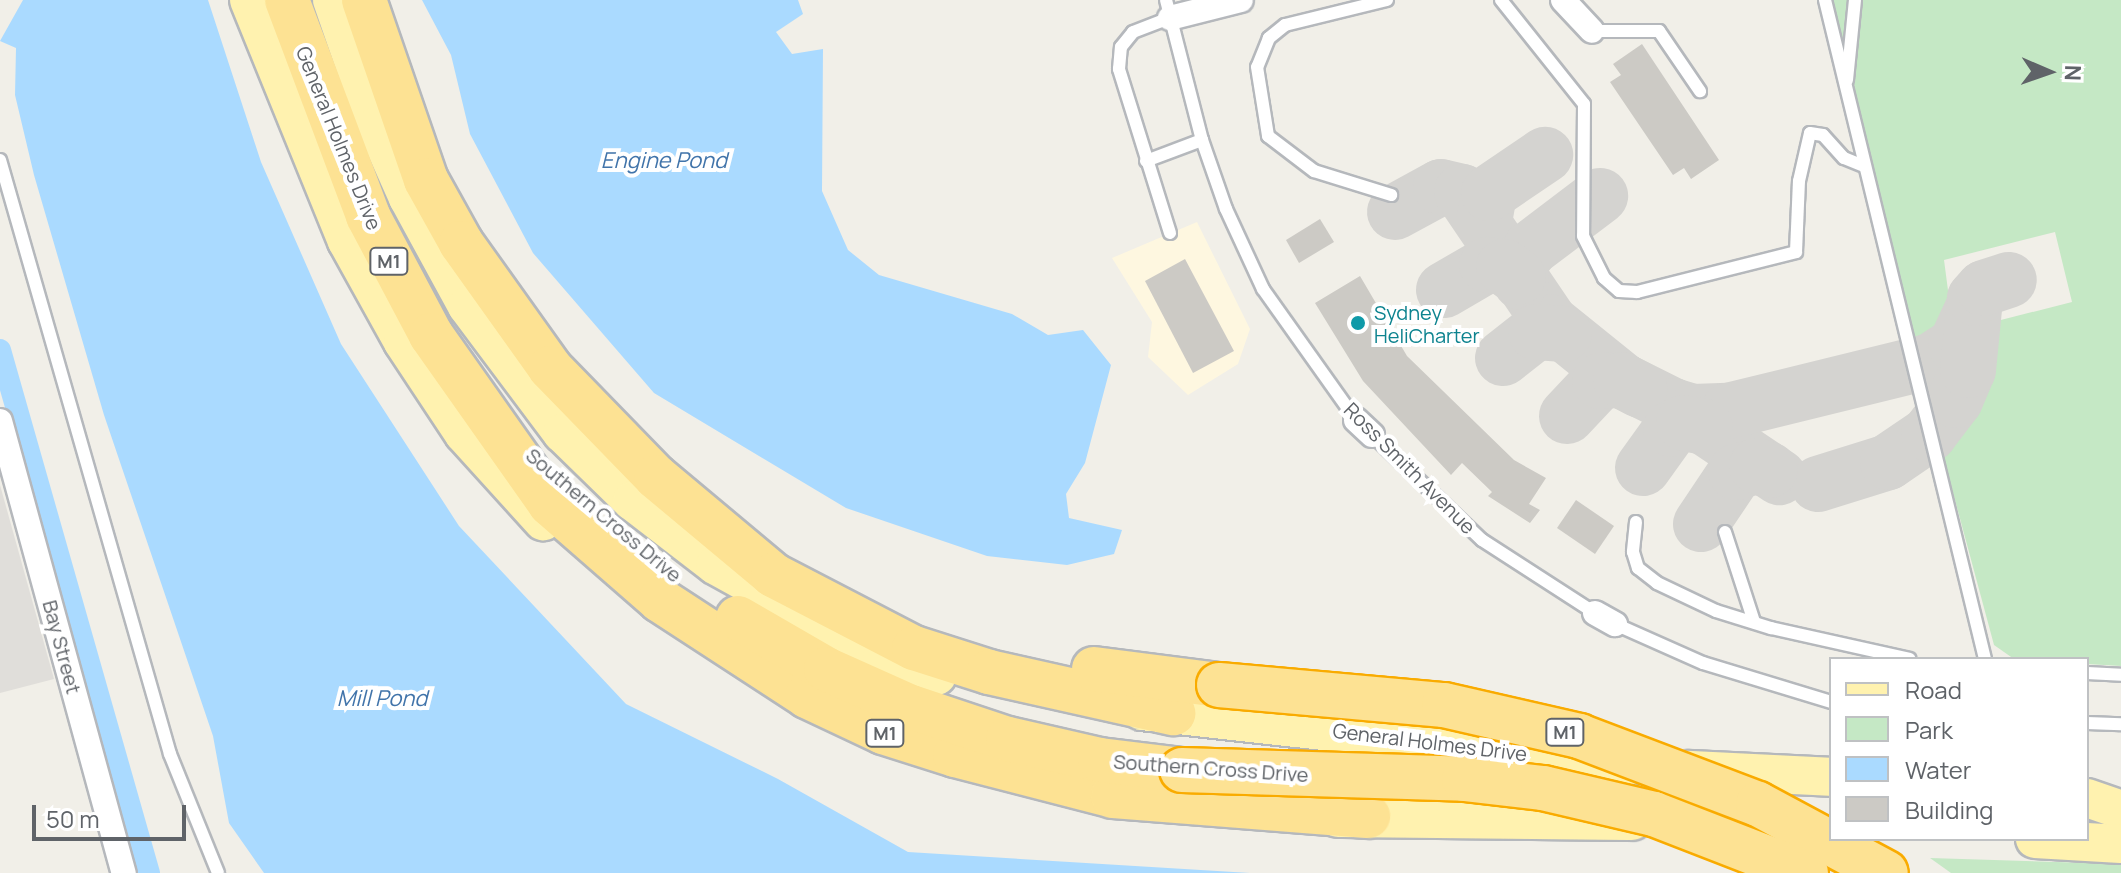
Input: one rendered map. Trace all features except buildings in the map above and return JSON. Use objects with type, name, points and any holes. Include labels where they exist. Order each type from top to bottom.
[{"type":"highway","name":"General Holmes Drive","points":[[287,0],[340,148],[397,276],[464,384],[504,433]]},
{"type":"highway","name":"M1","points":[[364,0],[426,180],[505,310],[600,425],[710,519],[878,603],[950,632],[1110,672],[1444,705],[1566,732],[1758,804],[1886,873]]},
{"type":"highway","name":"M1","points":[[504,433],[550,504],[660,600],[807,696],[883,732],[1113,796],[1368,816]]},
{"type":"highway","name":"Southern Cross Drive","points":[[504,433],[673,575],[826,669],[911,707],[1008,739],[1100,760],[1182,770],[1464,779],[1543,788],[1654,814],[1806,873]]},
{"type":"highway","points":[[710,519],[773,575],[914,648],[989,672],[1173,713]]},
{"type":"main road","points":[[249,0],[347,241],[411,355],[464,434],[543,521],[653,614],[714,658],[812,716],[891,754],[999,788],[1097,811],[1183,820],[1260,825],[1368,816]]},
{"type":"main road","name":"General Holmes Drive","points":[[332,0],[376,126],[408,198],[467,306],[562,433],[632,501],[715,565],[882,657],[983,692],[1057,708],[1173,713],[1578,760],[1829,777]]},
{"type":"main road","points":[[2089,788],[2121,789]]},
{"type":"main road","points":[[2089,799],[2121,810]]},
{"type":"main road","name":"M1","points":[[1368,816],[1829,829]]},
{"type":"main road","points":[[2069,841],[2121,844]]},
{"type":"street","points":[[1168,9],[1241,0]]},
{"type":"street","points":[[1563,0],[1592,31]]},
{"type":"street","name":"Bay Street","points":[[0,421],[124,873]]},
{"type":"lane","points":[[1387,0],[1285,25],[1269,38],[1257,67],[1268,136],[1314,171],[1391,195]]},
{"type":"lane","points":[[1501,0],[1584,104],[1583,236],[1604,278],[1619,291],[1637,292],[1796,252],[1799,181],[1810,133],[1823,135],[1844,158],[1864,166]]},
{"type":"lane","points":[[1825,0],[1985,657]]},
{"type":"lane","points":[[1846,91],[1855,0]]},
{"type":"lane","name":"Ross Smith Avenue","points":[[1168,9],[1202,140],[1263,289],[1364,427],[1482,540],[1605,619],[1703,663],[1829,701]]},
{"type":"lane","points":[[1168,9],[1142,25],[1121,47],[1119,69],[1170,233]]},
{"type":"lane","points":[[1592,31],[1659,31],[1700,91]]},
{"type":"lane","points":[[1146,161],[1202,140]]},
{"type":"lane","points":[[0,160],[170,754],[218,873]]},
{"type":"lane","points":[[1636,522],[1633,552],[1638,568],[1657,583],[1716,611],[1902,657]]},
{"type":"lane","points":[[1725,532],[1754,622]]},
{"type":"lane","points":[[2089,673],[2121,675]]},
{"type":"lane","points":[[2089,723],[2121,724]]},
{"type":"shaded area","points":[[1197,222],[1250,329],[1238,364],[1188,395],[1148,357],[1152,322],[1112,258]]},
{"type":"shaded area","points":[[0,485],[54,679],[0,693]]},
{"type":"green space","points":[[1829,0],[2121,0],[2121,666],[2089,664],[2089,657],[2011,657],[1994,645],[1941,448],[1982,388],[1993,322],[2072,302],[2055,232],[1944,260],[1951,313],[1943,326],[1916,346]]},
{"type":"green space","points":[[1930,858],[2121,864],[2121,873],[1951,873]]},
{"type":"water","name":"Mill Pond","points":[[23,0],[208,0],[261,162],[341,344],[459,526],[626,704],[778,779],[908,852],[1250,873],[264,873],[229,823],[213,736],[104,415],[34,175],[15,95],[16,48],[0,41]]},
{"type":"water","name":"Engine Pond","points":[[422,0],[798,0],[803,14],[776,32],[792,54],[823,49],[822,191],[848,250],[879,275],[1012,314],[1048,335],[1083,330],[1111,365],[1085,463],[1066,494],[1069,518],[1122,530],[1114,554],[1067,565],[987,556],[846,508],[654,393],[533,253],[470,134],[451,55]]},
{"type":"waterway","points":[[0,350],[149,873]]},
{"type":"taxiway","points":[[1484,222],[1489,193],[1545,155]]},
{"type":"taxiway","points":[[1395,212],[1441,187],[1462,192],[1550,322],[1623,381],[1673,406],[1779,477]]},
{"type":"taxiway","points":[[1521,282],[1520,263],[1530,249],[1600,196]]},
{"type":"taxiway","points":[[1444,290],[1487,265],[1504,267],[1518,277]]},
{"type":"taxiway","points":[[1818,484],[1888,462],[1929,434],[1955,400],[1968,370],[1975,298],[1984,288],[2009,280]]},
{"type":"taxiway","points":[[1673,406],[1693,412],[1728,411],[1931,361],[1956,345],[1974,306]]},
{"type":"taxiway","points":[[1503,358],[1536,332],[1564,334]]},
{"type":"taxiway","points":[[1567,416],[1600,381],[1621,380],[1640,390]]},
{"type":"taxiway","points":[[1643,468],[1671,429],[1684,423],[1705,427]]},
{"type":"taxiway","points":[[1701,524],[1736,472],[1757,466],[1769,470]]},
{"type":"place","name":"Sydney HeliCharter","points":[[1358,323]]}]
